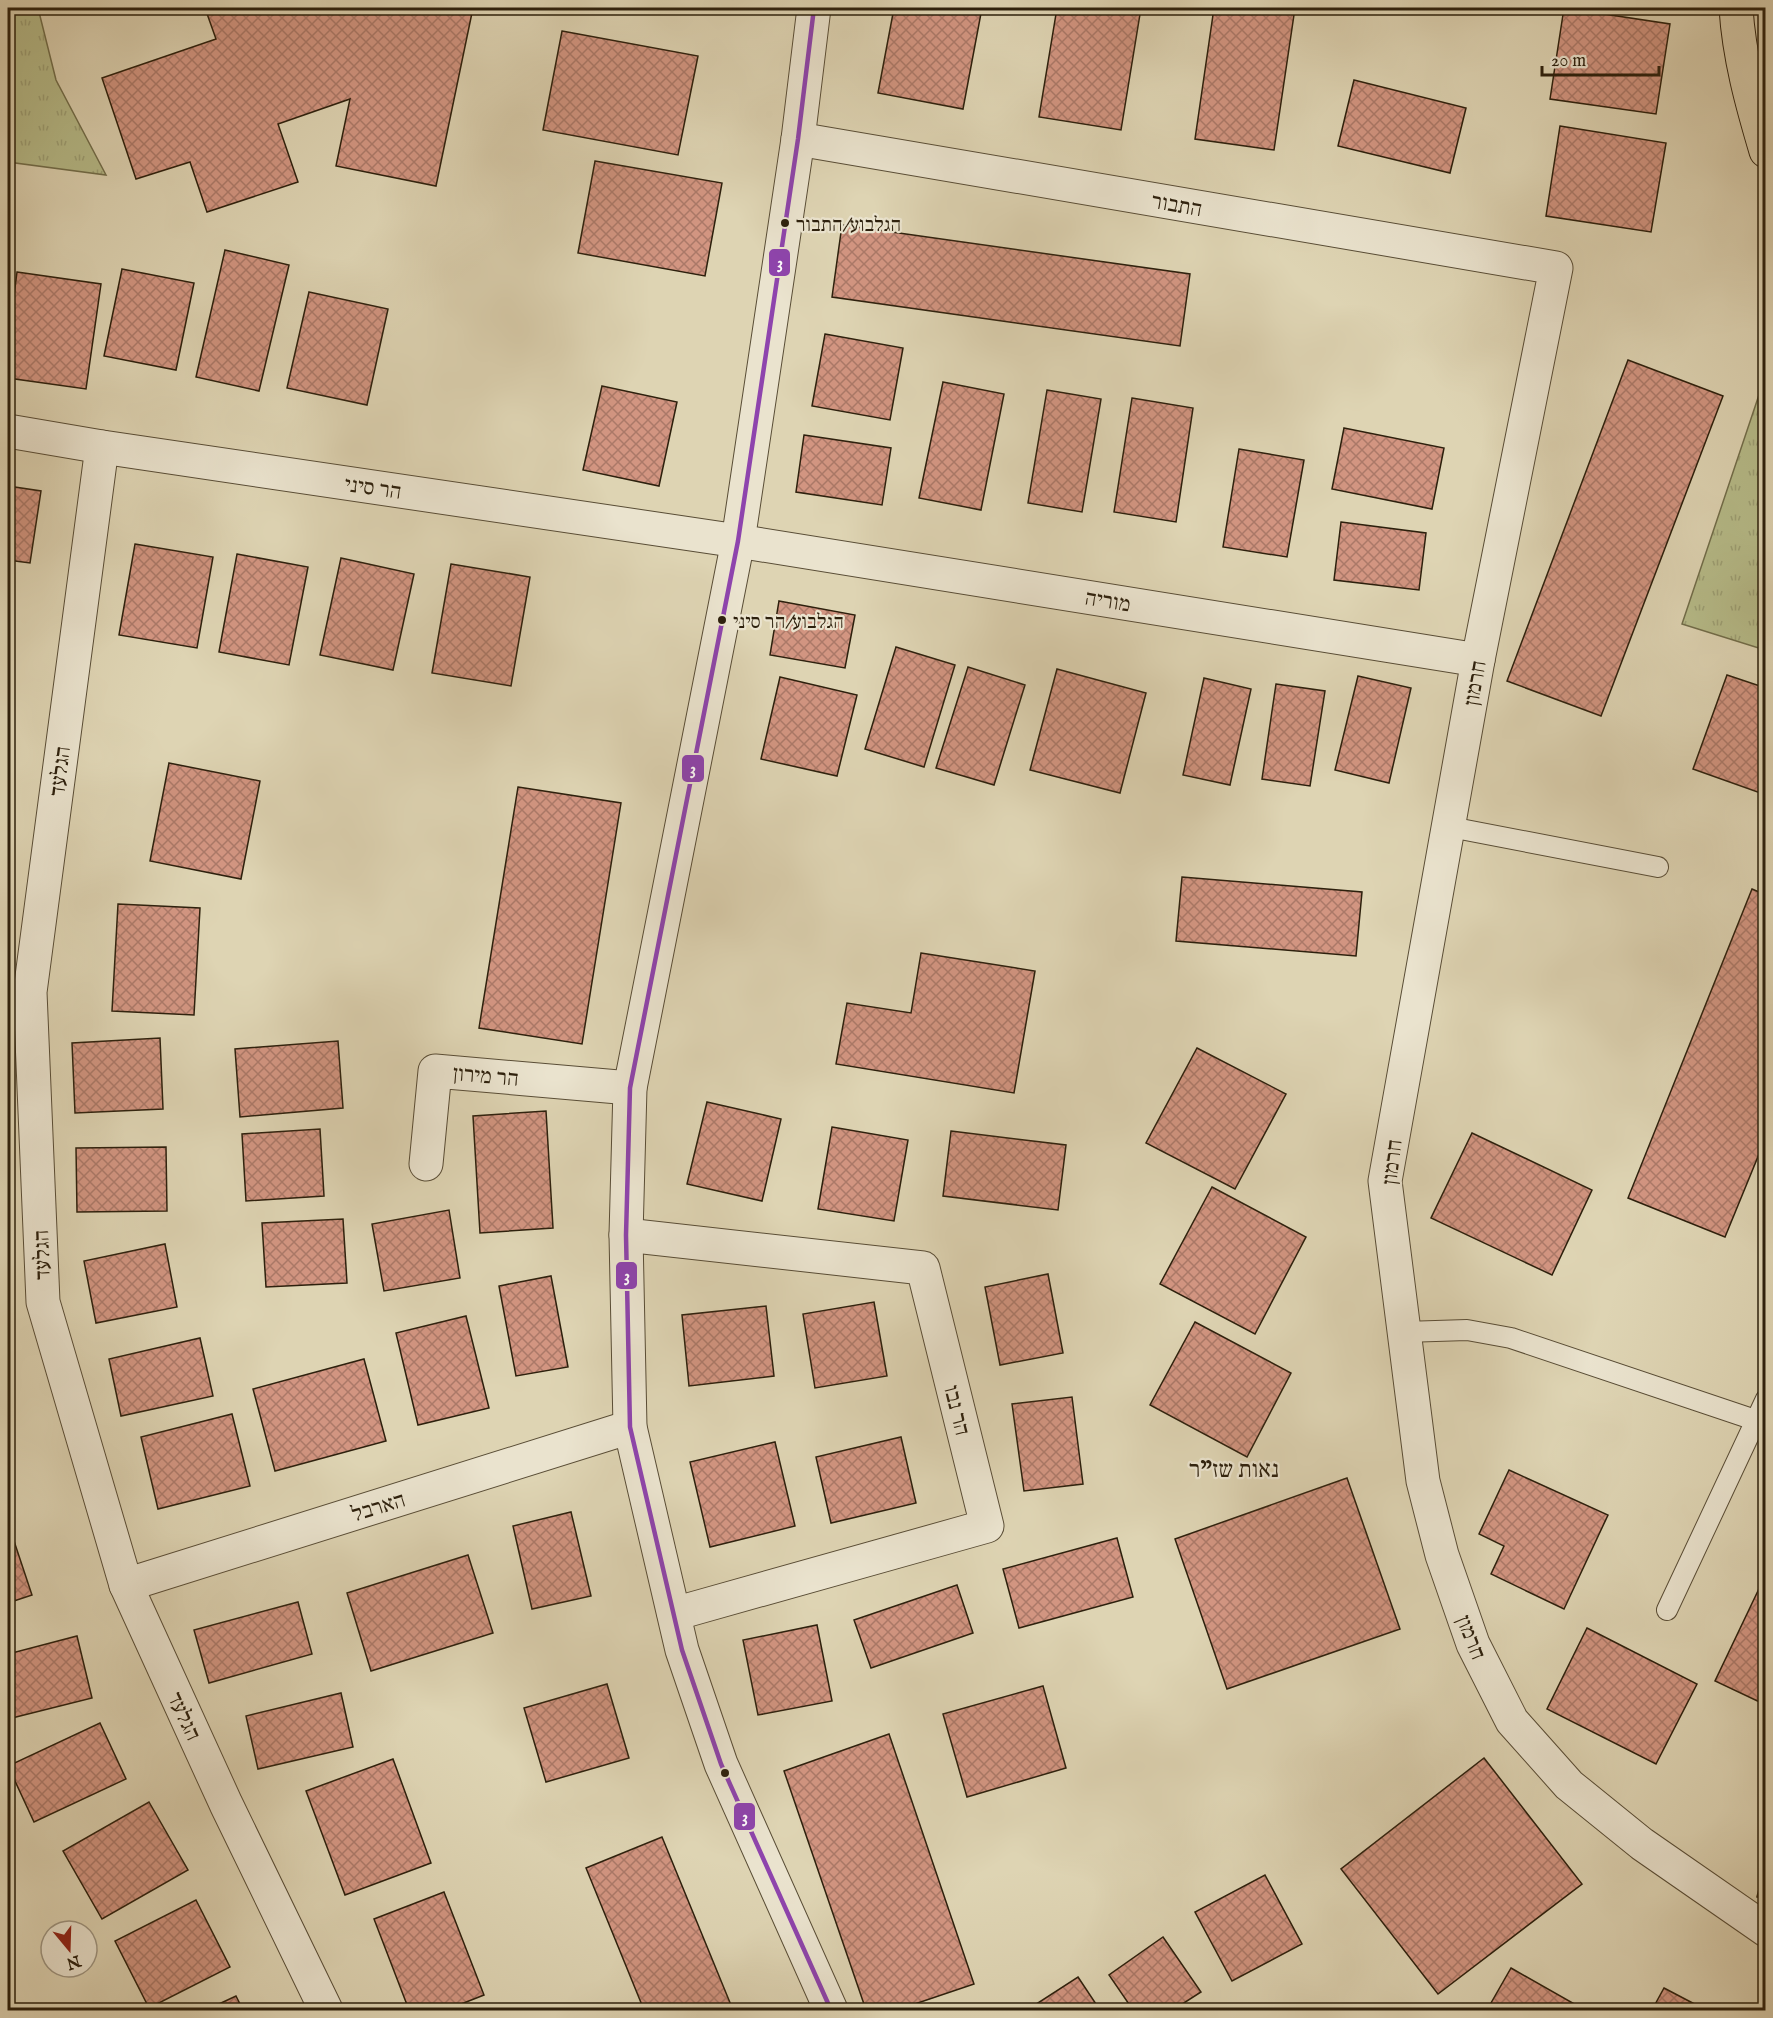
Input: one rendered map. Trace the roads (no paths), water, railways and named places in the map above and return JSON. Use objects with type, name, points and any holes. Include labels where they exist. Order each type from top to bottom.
[{"type":"highway","points":[[1736,8],[1740,48],[1751,99],[1766,151]]},
{"type":"street","points":[[814,8],[798,139],[738,541],[630,1088],[626,1235],[630,1427],[682,1650],[720,1764],[831,2010]]},
{"type":"street","name":"התבור","points":[[798,139],[1556,268]]},
{"type":"street","name":"חרמון","points":[[1556,268],[1478,660],[1385,1181],[1404,1332],[1423,1481],[1442,1555],[1473,1644],[1512,1721],[1569,1785],[1642,1844],[1766,1930]]},
{"type":"street","name":"הר סיני","points":[[8,431],[102,447],[738,541]]},
{"type":"street","name":"הגלעד","points":[[102,447],[30,992],[43,1302],[126,1584],[226,1804],[326,2010]]},
{"type":"street","name":"מוריה","points":[[738,541],[1478,660]]},
{"type":"street","name":"הר מירון","points":[[426,1164],[435,1071],[630,1088]]},
{"type":"street","name":"הר נבו","points":[[626,1235],[923,1268],[987,1526],[674,1614]]},
{"type":"street","name":"הארבל","points":[[126,1584],[630,1427]]},
{"type":"lane","points":[[1450,827],[1658,867]]},
{"type":"lane","points":[[1404,1332],[1467,1330],[1511,1338],[1755,1420]]},
{"type":"lane","points":[[1667,1610],[1766,1399]]},
{"type":"place","name":"הגלבוע/התבור","points":[[785,223]]},
{"type":"place","name":"הגלבוע/הר סיני","points":[[722,620]]},
{"type":"district","name":"נאות שז\"ר","points":[[1234,1469]]}]
